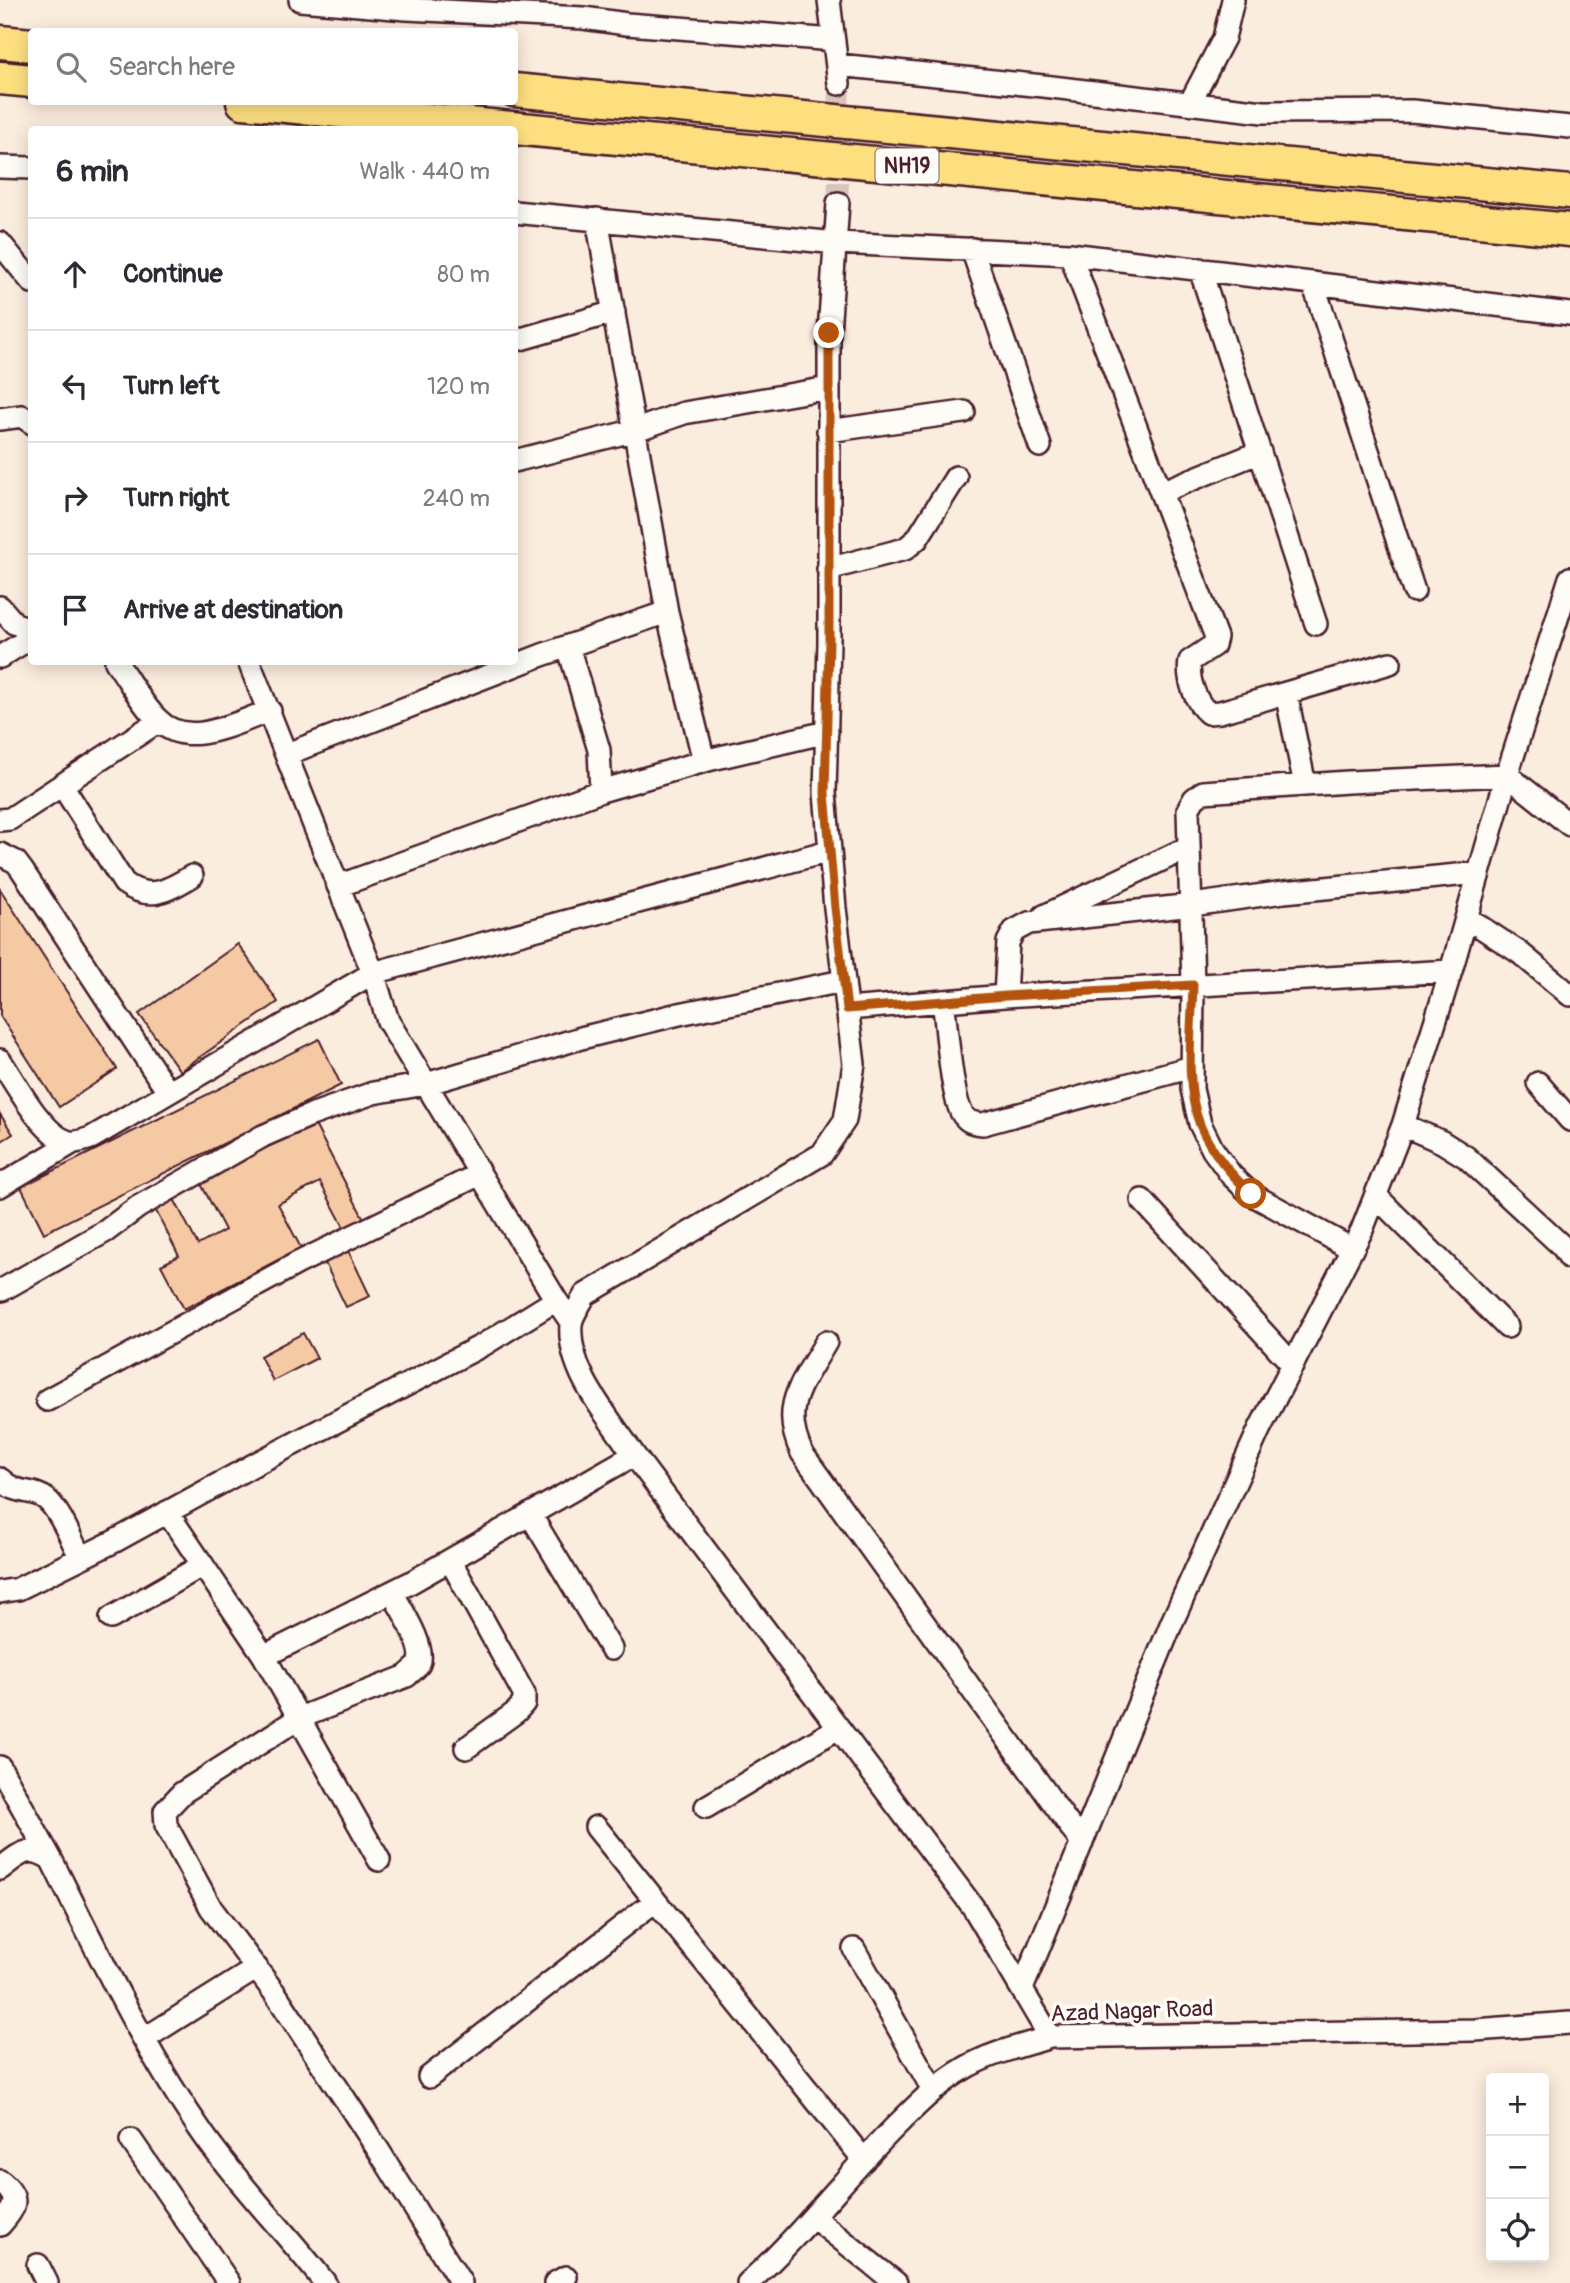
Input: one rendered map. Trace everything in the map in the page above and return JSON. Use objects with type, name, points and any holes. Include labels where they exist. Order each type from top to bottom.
[{"type":"highway","points":[[0,42],[28,45]]},
{"type":"highway","points":[[0,78],[28,81]]},
{"type":"highway","name":"NH19","points":[[518,90],[1570,192]]},
{"type":"highway","name":"NH19","points":[[274,105],[492,126]]},
{"type":"highway","name":"NH19","points":[[518,129],[1570,230]]},
{"type":"street","points":[[300,0],[406,9],[569,17],[834,40]]},
{"type":"street","points":[[829,0],[838,75],[1043,86],[1263,112],[1412,111],[1570,127]]},
{"type":"street","points":[[1190,103],[1224,38],[1233,0]]},
{"type":"street","points":[[0,167],[28,168]]},
{"type":"street","points":[[571,1322],[585,1295],[822,1154],[845,1120],[854,1063],[829,851],[825,793],[829,333],[838,203]]},
{"type":"street","points":[[518,212],[837,243],[1070,254],[1570,314]]},
{"type":"street","points":[[597,219],[667,612],[704,761]]},
{"type":"street","points":[[0,243],[28,277]]},
{"type":"street","points":[[972,249],[1040,446]]},
{"type":"street","points":[[1070,254],[1216,637],[1214,645],[1190,661],[1188,670],[1200,706],[1208,713],[1220,712],[1390,663]]},
{"type":"street","points":[[1200,269],[1315,624]]},
{"type":"street","points":[[1313,283],[1414,591]]},
{"type":"street","points":[[518,340],[614,312]]},
{"type":"street","points":[[518,460],[636,430],[684,413],[828,388]]},
{"type":"street","points":[[828,431],[964,412]]},
{"type":"street","points":[[0,419],[22,416],[28,421]]},
{"type":"street","points":[[1161,492],[1260,452]]},
{"type":"street","points":[[828,569],[905,549],[917,539],[956,477]]},
{"type":"street","points":[[1022,1989],[1172,1622],[1260,1427],[1352,1249],[1376,1196],[1403,1125],[1451,971],[1507,775],[1570,578]]},
{"type":"street","points":[[0,607],[14,623],[28,628]]},
{"type":"street","points":[[287,754],[568,646],[667,612]]},
{"type":"street","points":[[0,657],[28,640]]},
{"type":"street","points":[[568,646],[599,750],[601,791]]},
{"type":"street","points":[[118,665],[159,721],[179,733],[199,734],[270,711]]},
{"type":"street","points":[[250,665],[373,973],[388,1021],[571,1322],[573,1349],[583,1377],[634,1455],[973,1908],[1050,2037]]},
{"type":"street","points":[[1286,693],[1305,785]]},
{"type":"street","points":[[0,820],[10,819],[159,721]]},
{"type":"street","points":[[338,886],[601,791],[704,761],[827,732]]},
{"type":"street","points":[[1352,1249],[1251,1194],[1231,1175],[1213,1150],[1200,1124],[1192,1089],[1192,905],[1188,810],[1194,799],[1203,792],[1507,775],[1570,825]]},
{"type":"street","points":[[62,785],[124,883],[134,891],[165,891],[192,876]]},
{"type":"street","points":[[1006,996],[1008,942],[1014,931],[1189,847]]},
{"type":"street","points":[[0,1186],[72,1143],[91,1138],[373,973],[829,851]]},
{"type":"street","points":[[0,854],[16,862],[23,870],[168,1093]]},
{"type":"street","points":[[1029,923],[1284,892],[1478,873]]},
{"type":"street","points":[[1466,918],[1520,953],[1570,995]]},
{"type":"street","points":[[847,1009],[1006,996],[1451,971]]},
{"type":"street","points":[[2,1290],[106,1231],[138,1207],[263,1136],[373,1093],[426,1084],[581,1038],[678,1014],[843,981]]},
{"type":"street","points":[[943,1002],[956,1098],[962,1114],[971,1123],[982,1124],[1192,1067]]},
{"type":"street","points":[[0,1060],[44,1125],[59,1139],[72,1143]]},
{"type":"street","points":[[1538,1083],[1570,1120]]},
{"type":"street","points":[[1403,1125],[1466,1157],[1562,1246],[1570,1258]]},
{"type":"street","points":[[47,1401],[299,1263],[480,1174]]},
{"type":"street","points":[[1376,1196],[1507,1327]]},
{"type":"street","points":[[1142,1200],[1293,1365]]},
{"type":"street","points":[[0,1592],[18,1589],[81,1558],[483,1345],[556,1300]]},
{"type":"street","points":[[826,1342],[796,1395],[791,1413],[793,1434],[802,1453],[1082,1843]]},
{"type":"street","points":[[264,1656],[392,1592],[634,1455]]},
{"type":"street","points":[[0,1479],[9,1487],[45,1499],[54,1508],[81,1558]]},
{"type":"street","points":[[167,1512],[264,1656],[379,1860]]},
{"type":"street","points":[[530,1514],[611,1649]]},
{"type":"street","points":[[450,1560],[524,1694],[524,1703],[516,1712],[466,1748]]},
{"type":"street","points":[[111,1618],[202,1565]]},
{"type":"street","points":[[392,1592],[418,1643],[421,1652],[419,1664],[407,1676],[299,1718],[182,1793],[165,1811],[166,1825],[211,1908],[257,1968],[379,2151],[461,2283]]},
{"type":"street","points":[[706,1807],[838,1728]]},
{"type":"street","points":[[0,1767],[144,2039],[190,2114],[223,2161],[325,2283]]},
{"type":"street","points":[[596,1827],[863,2160]]},
{"type":"street","points":[[0,1870],[24,1852],[38,1851],[51,1859]]},
{"type":"street","points":[[429,2077],[655,1901]]},
{"type":"street","points":[[854,1949],[933,2090]]},
{"type":"street","points":[[144,2039],[257,1968]]},
{"type":"street","name":"Azad Nagar Road","points":[[748,2283],[933,2090],[966,2067],[999,2053],[1050,2037],[1475,2031],[1570,2023]]},
{"type":"street","points":[[131,2140],[229,2283]]},
{"type":"street","points":[[0,2181],[13,2195],[15,2205],[0,2225]]},
{"type":"street","points":[[813,2217],[896,2283]]},
{"type":"building","points":[[0,889],[117,1069],[59,1107],[0,1016]]},
{"type":"building","points":[[238,944],[278,1002],[180,1071],[139,1014]]},
{"type":"building","points":[[319,1039],[341,1085],[44,1233],[21,1187]]},
{"type":"building","points":[[0,1114],[13,1134],[0,1142]]},
{"type":"building","points":[[314,1123],[365,1221],[346,1231],[320,1182],[278,1204],[301,1248],[184,1309],[161,1265],[179,1256],[154,1207],[173,1197],[198,1245],[225,1230],[200,1182]]},
{"type":"building","points":[[347,1248],[370,1296],[346,1307],[323,1259]]},
{"type":"building","points":[[303,1333],[317,1358],[273,1381],[260,1356]]},
{"type":"tunnel","points":[[838,203],[839,84]]},
{"type":"route","points":[[829,333],[829,642],[825,793],[847,1009],[1193,985],[1192,1089],[1200,1124],[1213,1150],[1231,1175],[1251,1194]]}]
